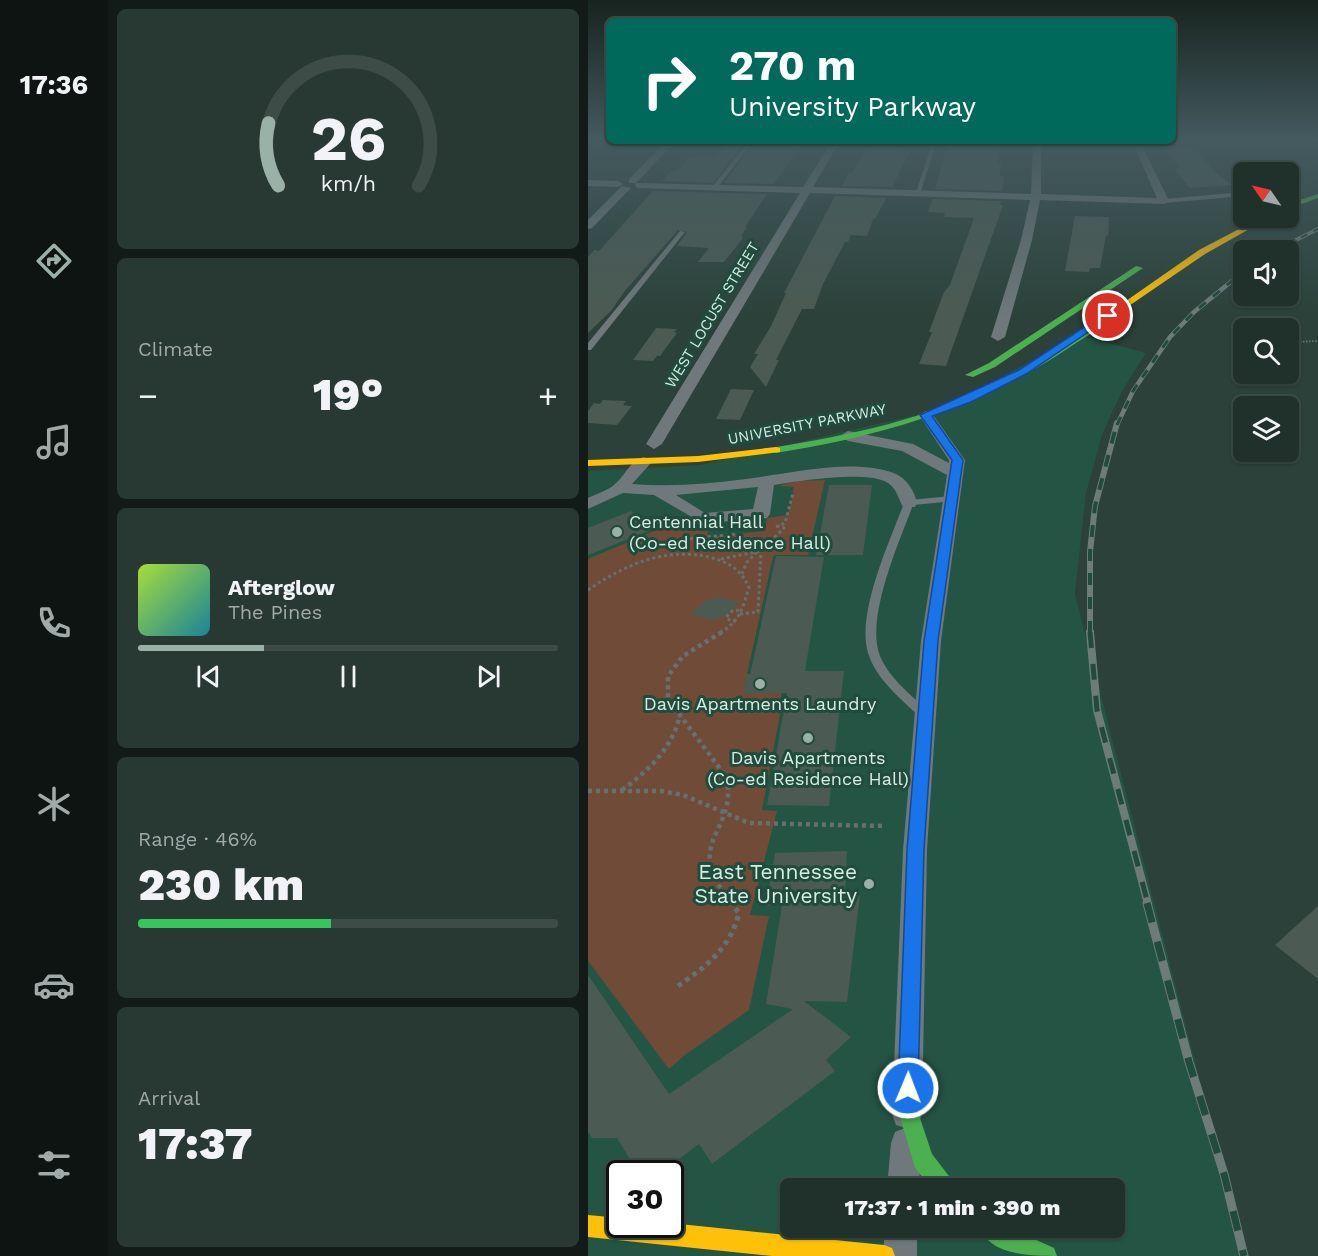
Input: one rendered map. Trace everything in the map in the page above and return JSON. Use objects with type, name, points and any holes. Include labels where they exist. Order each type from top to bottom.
[{"type":"main road","name":"UNIVERSITY PARKWAY","points":[[588,463],[702,460],[751,454],[848,436],[926,415],[967,399],[1023,372],[1212,246],[1246,228]]},
{"type":"main road","points":[[961,379],[992,365],[1155,258]]},
{"type":"main road","points":[[1136,270],[1165,277]]},
{"type":"main road","points":[[911,405],[926,415]]},
{"type":"main road","points":[[635,444],[675,442]]},
{"type":"main road","points":[[644,462],[654,444]]},
{"type":"main road","points":[[908,1110],[923,1160],[936,1178]]},
{"type":"main road","points":[[588,1226],[885,1256]]},
{"type":"main road","points":[[1005,1238],[1046,1256]]},
{"type":"street","points":[[588,226],[614,200]]},
{"type":"street","name":"WEST LOCUST STREET","points":[[654,444],[801,200]]},
{"type":"street","points":[[998,337],[1034,200]]},
{"type":"street","points":[[1119,200],[1164,201]]},
{"type":"street","points":[[904,1178],[908,1110],[915,850],[925,715],[931,641],[957,460],[926,415]]},
{"type":"street","points":[[848,436],[907,447],[956,473]]},
{"type":"street","points":[[588,504],[621,488],[631,473],[644,462]]},
{"type":"street","points":[[621,488],[660,492],[820,474],[882,476],[900,485],[908,496],[909,503]]},
{"type":"street","points":[[660,492],[702,518],[761,514],[767,481]]},
{"type":"street","points":[[900,1256],[906,1238]]},
{"type":"lane","points":[[1164,201],[1180,200]]},
{"type":"lane","points":[[588,348],[608,327],[682,232]]},
{"type":"lane","points":[[925,715],[899,690],[874,653],[872,617],[881,578],[909,503],[952,499]]},
{"type":"path","points":[[1299,342],[1318,341]]},
{"type":"path","points":[[742,574],[747,562],[784,528],[777,526]]},
{"type":"path","points":[[588,590],[624,568],[677,552],[690,552],[718,560],[742,574],[749,588],[737,621],[722,634],[695,646],[675,665],[668,676],[668,699],[727,778],[731,789],[725,814],[711,841],[708,859],[712,875],[739,913],[736,930],[727,946],[709,965],[678,986]]},
{"type":"path","points":[[718,560],[759,552]]},
{"type":"path","points":[[737,621],[731,621],[726,617],[732,611],[758,612],[759,552]]},
{"type":"path","points":[[621,791],[660,758],[679,723],[680,714]]},
{"type":"path","points":[[588,791],[661,791],[683,795],[749,822],[885,826]]},
{"type":"shaded area","name":"East Tennessee State University","points":[[1079,335],[1146,353],[1122,391],[1102,435],[1086,493],[1075,594],[1235,1218],[1242,1256],[588,1256],[588,471],[700,465],[942,409]]},
{"type":"shaded area","points":[[825,480],[808,555],[775,555],[773,557],[747,674],[785,673],[778,713],[780,714],[762,810],[777,811],[750,915],[769,916],[749,1010],[669,1069],[588,961],[588,559],[683,519],[688,524],[707,529],[709,537],[765,531],[767,518],[788,515],[794,487],[778,486],[798,481]]},
{"type":"building","points":[[645,200],[763,200],[745,227],[747,227],[741,236],[743,238],[724,262],[698,262],[709,248],[677,246],[687,232],[678,230],[624,292],[611,311],[588,333],[588,257],[594,250],[599,251]]},
{"type":"building","points":[[833,200],[885,200],[873,219],[867,236],[851,235],[848,242],[845,242],[823,284],[814,309],[802,309],[776,360],[779,360],[766,387],[750,367],[758,354],[754,354],[771,326],[786,293],[784,293]]},
{"type":"building","points":[[932,200],[1001,201],[1000,205],[1003,205],[946,366],[919,364],[944,292],[950,285],[974,218],[944,217],[945,213],[928,212]]},
{"type":"building","points":[[1075,216],[1109,217],[1108,236],[1106,235],[1100,268],[1090,268],[1089,272],[1065,271]]},
{"type":"building","points":[[656,328],[677,329],[674,332],[677,333],[660,356],[653,361],[633,360]]},
{"type":"building","points":[[731,389],[754,390],[740,420],[716,419]]},
{"type":"building","points":[[603,400],[626,401],[623,405],[632,406],[617,425],[588,423],[588,411],[594,403],[600,404]]},
{"type":"building","points":[[829,485],[872,485],[863,555],[816,555]]},
{"type":"building","name":"Centennial Hall (Co-ed Residence Hall)","points":[[631,511],[651,530],[588,555],[588,528]]},
{"type":"building","points":[[776,556],[824,557],[805,671],[844,671],[829,806],[767,805],[787,693],[744,694],[746,675],[750,675]]},
{"type":"building","points":[[718,597],[739,602],[726,616],[713,620],[691,614],[705,601]]},
{"type":"building","points":[[847,851],[845,893],[860,895],[847,1002],[804,1001],[851,1037],[826,1060],[835,1071],[712,1164],[699,1144],[678,1160],[630,1160],[617,1138],[592,1138],[588,1132],[588,975],[669,1094],[793,1009],[766,1004],[782,905],[766,906],[775,853]]},
{"type":"building","points":[[1318,906],[1318,979],[1275,945]]},
{"type":"railway","points":[[1296,240],[1318,229]]},
{"type":"railway","points":[[1117,425],[1133,391],[1170,337],[1194,312],[1233,280]]},
{"type":"railway","points":[[1090,632],[1090,552],[1095,506],[1117,423]]},
{"type":"railway","points":[[1090,632],[1097,710],[1148,904]]},
{"type":"railway","points":[[1147,903],[1189,1062],[1224,1174],[1244,1256]]},
{"type":"traffic: fast","points":[[1299,203],[1308,200]]},
{"type":"traffic: fast","points":[[970,375],[992,365],[1139,268]]},
{"type":"traffic: fast","points":[[776,450],[873,431],[966,400],[996,387],[1037,364],[1117,310]]},
{"type":"traffic: fast","points":[[908,1110],[923,1160],[936,1178]]},
{"type":"traffic: fast","points":[[1007,1238],[1046,1256]]},
{"type":"traffic: slow","points":[[1117,310],[1202,252],[1246,228]]},
{"type":"traffic: slow","points":[[588,463],[698,459],[776,450]]},
{"type":"traffic: slow","points":[[588,1226],[884,1256]]},
{"type":"place","name":"Centennial Hall (Co-ed Residence Hall)","points":[[617,532]]},
{"type":"place","name":"Davis Apartments Laundry","points":[[760,684]]},
{"type":"place","name":"Davis Apartments (Co-ed Residence Hall)","points":[[808,738]]},
{"type":"place","name":"East Tennessee State University","points":[[869,884]]},
{"type":"route","points":[[908,1088],[915,850],[931,641],[957,460],[926,415],[967,399],[1023,372],[1108,316]]}]
